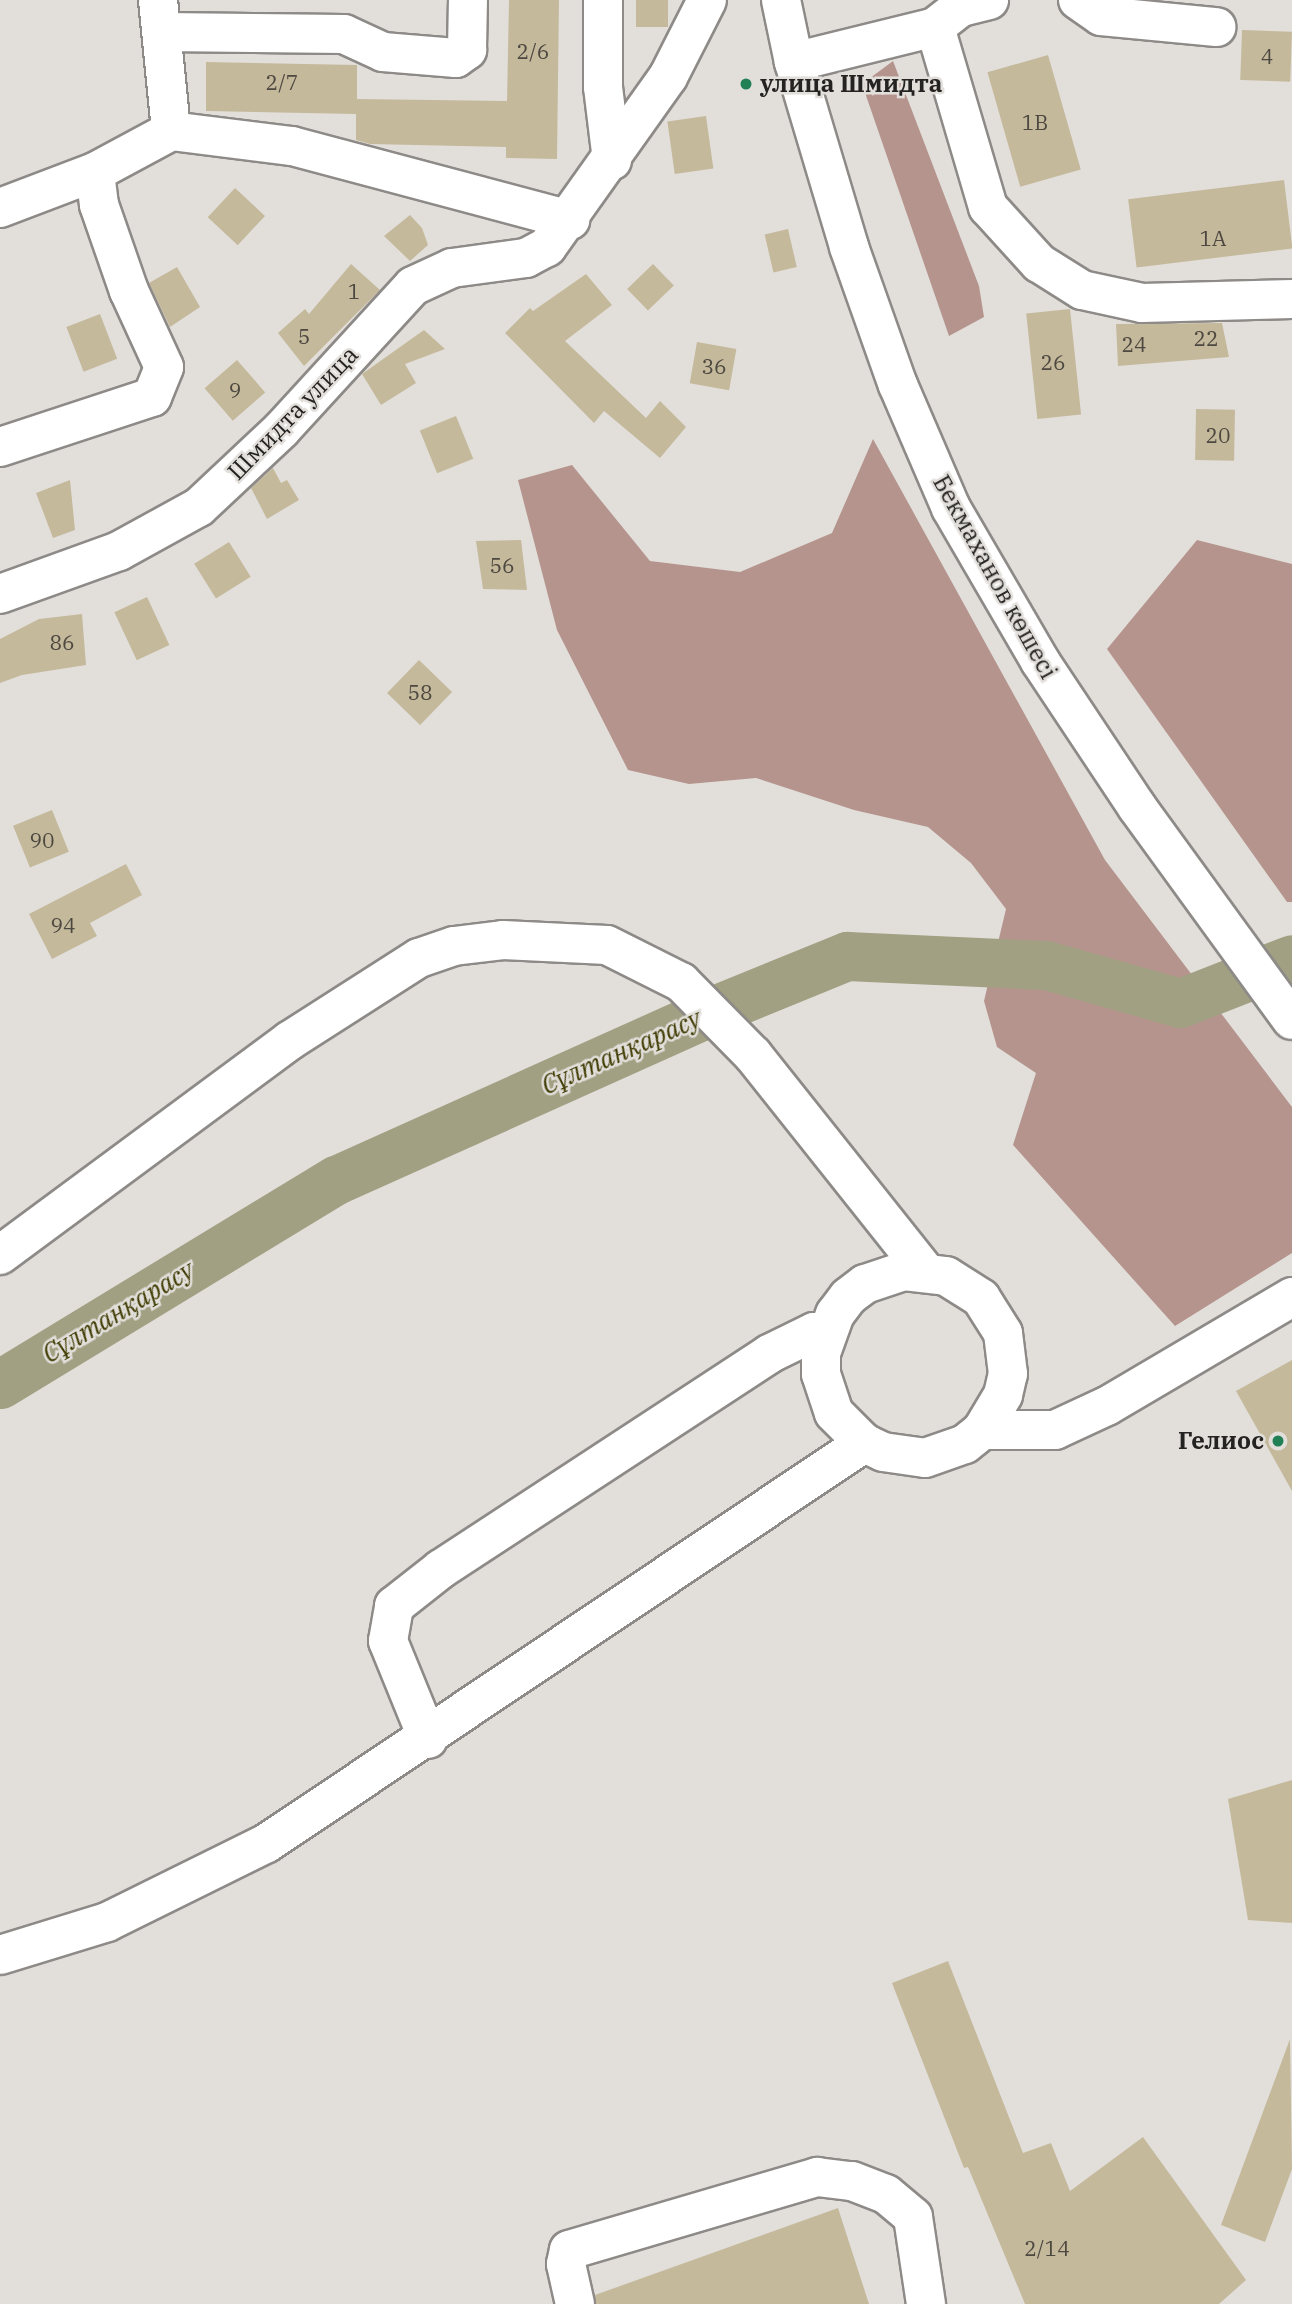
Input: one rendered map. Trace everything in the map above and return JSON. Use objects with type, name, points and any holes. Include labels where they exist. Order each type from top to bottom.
[{"type":"street","points":[[172,131],[160,16],[344,34],[383,52],[456,58],[467,50],[468,0]]},
{"type":"street","points":[[603,0],[603,87],[612,160]]},
{"type":"street","points":[[0,208],[95,172],[172,131],[292,146],[570,220],[668,77],[707,0]]},
{"type":"street","name":"Бекмаханов көшесі","points":[[781,0],[794,62],[849,247],[898,385],[950,509],[1040,662],[1236,946],[1292,1020]]},
{"type":"street","points":[[794,62],[935,27],[961,7],[989,0]]},
{"type":"street","points":[[1093,5],[1216,27]]},
{"type":"street","points":[[935,27],[988,207],[1039,263],[1082,290],[1142,303],[1292,299]]},
{"type":"street","points":[[0,447],[152,397],[164,367],[129,291],[99,205],[95,172]]},
{"type":"street","name":"Шмидта улица","points":[[0,594],[119,551],[200,507],[281,430],[413,286],[452,268],[526,258],[547,247],[570,220]]},
{"type":"street","points":[[0,1255],[289,1041],[408,965],[454,946],[503,940],[607,945],[681,982],[753,1055],[925,1271]]},
{"type":"street","points":[[925,1271],[964,1284],[994,1314],[1003,1333],[1008,1374],[1003,1395],[982,1430],[965,1444],[925,1458],[893,1455],[864,1443],[834,1413],[826,1394],[821,1363],[826,1333],[848,1297],[865,1284],[894,1273],[925,1271]]},
{"type":"street","points":[[982,1430],[1055,1430],[1107,1406],[1292,1297]]},
{"type":"street","points":[[428,1739],[388,1641],[394,1606],[441,1569],[769,1354],[814,1332],[826,1333]]},
{"type":"street","points":[[0,1955],[107,1922],[267,1843],[428,1739],[864,1443]]},
{"type":"street","points":[[575,2304],[566,2264],[569,2250],[817,2177],[852,2181],[886,2194],[913,2217],[926,2304]]},
{"type":"shaded area","points":[[893,61],[979,286],[984,317],[949,336],[862,84]]},
{"type":"shaded area","points":[[873,439],[1105,860],[1292,1107],[1292,1253],[1175,1326],[1013,1145],[1036,1073],[997,1047],[984,1001],[1006,909],[971,863],[928,827],[854,810],[756,778],[689,784],[628,770],[557,630],[518,480],[572,465],[650,561],[740,572],[832,533]]},
{"type":"shaded area","points":[[1197,540],[1292,564],[1292,902],[1287,902],[1107,649]]},
{"type":"building","points":[[509,0],[559,0],[557,159],[506,158],[506,147],[370,144],[356,140],[356,114],[206,111],[206,62],[357,65],[357,99],[507,101]]},
{"type":"building","points":[[636,0],[668,0],[668,27],[636,27]]},
{"type":"building","points":[[1242,30],[1292,32],[1290,82],[1240,80]]},
{"type":"building","points":[[1048,55],[1081,169],[1020,187],[987,72]]},
{"type":"building","points":[[706,116],[713,168],[675,174],[667,121]]},
{"type":"building","points":[[1284,180],[1292,249],[1137,268],[1128,199]]},
{"type":"building","points":[[235,188],[265,216],[238,245],[208,217]]},
{"type":"building","points":[[410,215],[422,228],[428,245],[410,261],[384,236]]},
{"type":"building","points":[[788,229],[797,267],[773,272],[765,234]]},
{"type":"building","points":[[351,264],[380,290],[304,366],[278,333],[305,309],[309,314]]},
{"type":"building","points":[[653,264],[674,286],[648,311],[627,289]]},
{"type":"building","points":[[177,267],[200,307],[170,327],[149,283]]},
{"type":"building","points":[[586,274],[612,305],[565,341],[646,418],[660,401],[686,427],[660,458],[604,411],[594,423],[505,333],[530,308],[533,311]]},
{"type":"building","points":[[1070,309],[1081,414],[1037,419],[1026,314]]},
{"type":"building","points":[[100,314],[117,359],[84,372],[66,327]]},
{"type":"building","points":[[1222,323],[1229,357],[1118,366],[1116,324]]},
{"type":"building","points":[[424,330],[445,349],[405,364],[416,383],[381,405],[362,374]]},
{"type":"building","points":[[697,342],[736,349],[729,390],[690,383]]},
{"type":"building","points":[[237,360],[265,392],[233,421],[205,388]]},
{"type":"building","points":[[1196,409],[1235,410],[1234,461],[1195,460]]},
{"type":"building","points":[[456,416],[473,459],[437,473],[420,431]]},
{"type":"building","points":[[273,468],[281,483],[287,480],[299,500],[267,519],[251,488]]},
{"type":"building","points":[[70,480],[75,530],[53,538],[36,493]]},
{"type":"building","points":[[521,540],[527,590],[483,589],[476,541]]},
{"type":"building","points":[[229,542],[251,577],[216,598],[194,564]]},
{"type":"building","points":[[147,597],[169,645],[137,660],[114,612]]},
{"type":"building","points":[[82,614],[86,665],[22,675],[0,683],[0,639],[39,619]]},
{"type":"building","points":[[419,660],[452,692],[420,725],[387,693]]},
{"type":"building","points":[[52,810],[69,852],[30,867],[13,826]]},
{"type":"building","points":[[126,864],[142,895],[90,923],[97,936],[52,959],[29,914]]},
{"type":"building","name":"Гелиос","points":[[1292,1360],[1292,1491],[1236,1391]]},
{"type":"building","points":[[1292,1780],[1292,1923],[1248,1920],[1228,1799]]},
{"type":"building","points":[[948,1961],[1023,2153],[1051,2143],[1070,2191],[1143,2137],[1246,2280],[1219,2304],[1025,2304],[968,2167],[964,2168],[892,1983]]},
{"type":"building","points":[[1290,2039],[1292,2169],[1265,2242],[1221,2225]]},
{"type":"building","points":[[838,2208],[869,2304],[596,2304],[595,2295]]},
{"type":"waterway","name":"Сұлтанқарасу","points":[[0,1384],[336,1180],[712,1011],[847,956],[1046,965],[1180,1003],[1292,959]]},
{"type":"place","name":"улица Шмидта","points":[[746,84]]},
{"type":"place","name":"Гелиос","points":[[1278,1441]]}]
